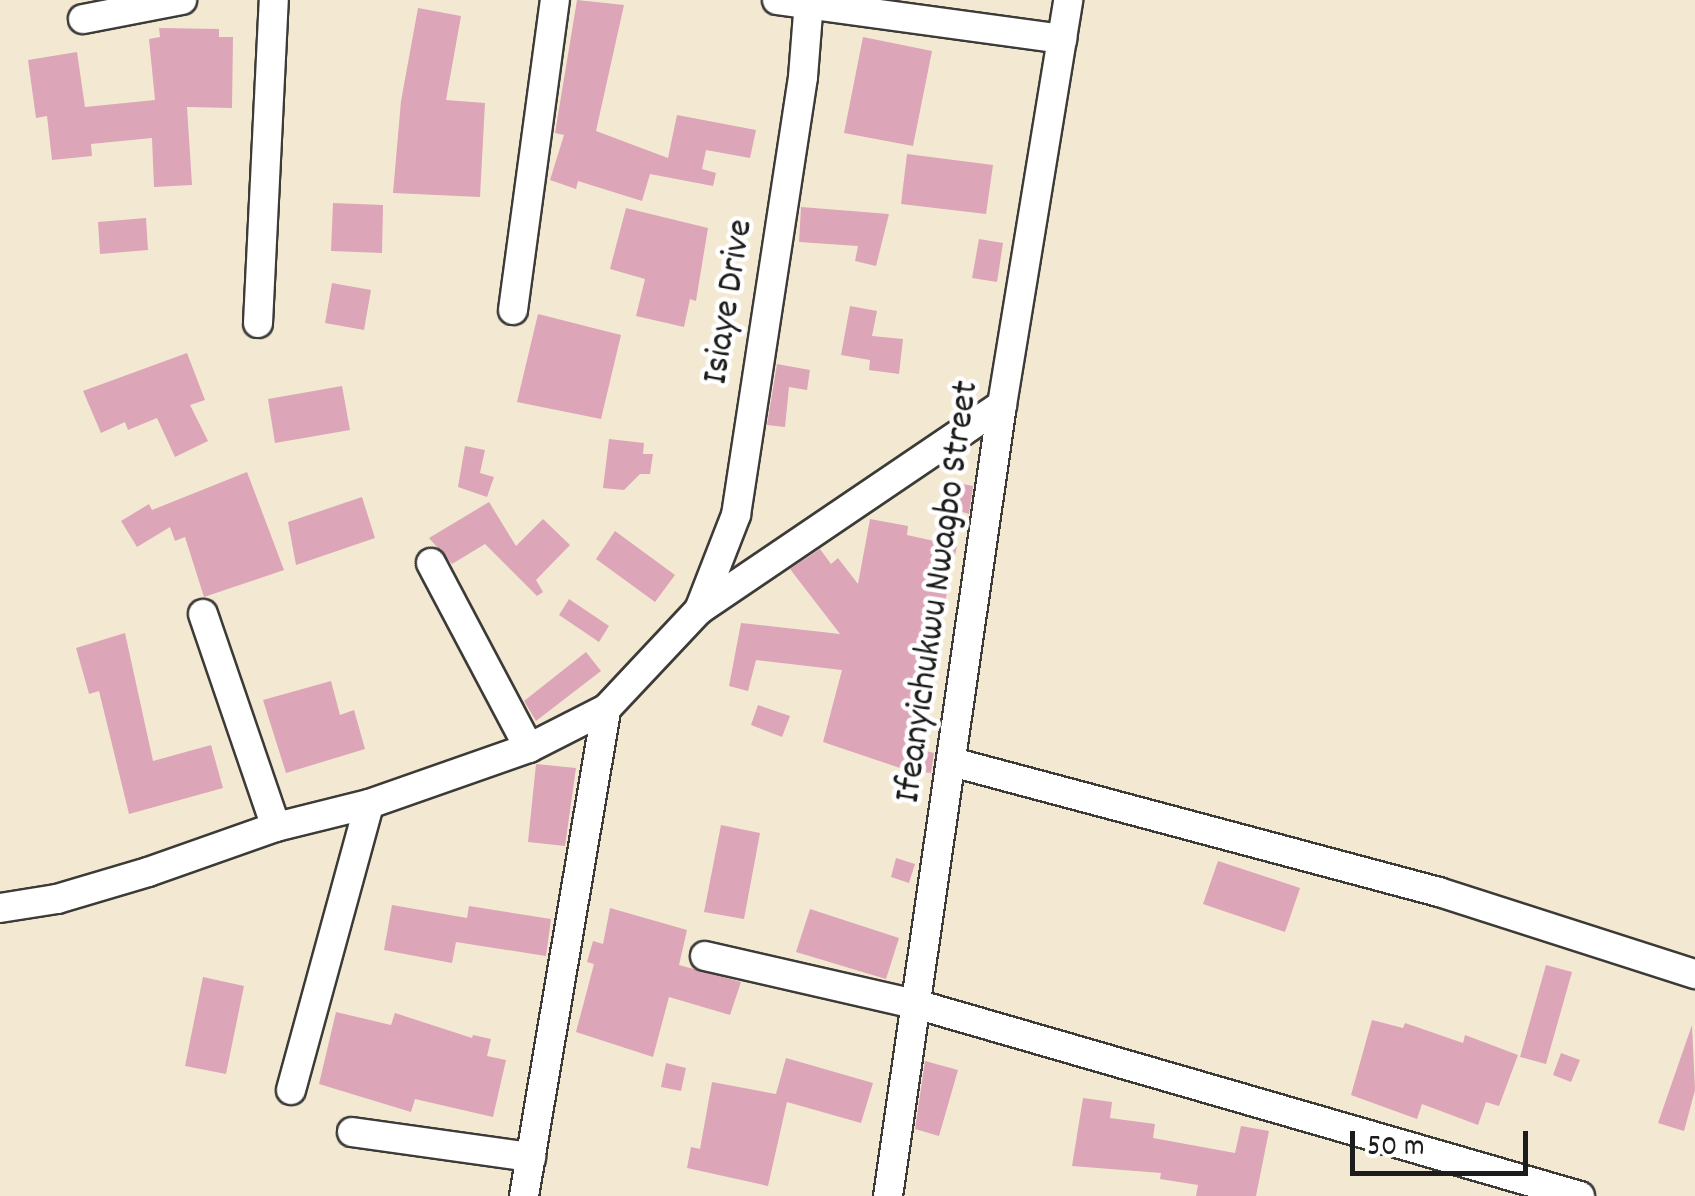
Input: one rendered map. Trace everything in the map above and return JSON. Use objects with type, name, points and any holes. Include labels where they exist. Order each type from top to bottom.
[{"type":"street","points":[[83,19],[182,0]]},
{"type":"street","points":[[258,322],[274,0]]},
{"type":"street","points":[[512,310],[555,0]]},
{"type":"street","points":[[777,0],[1062,39]]},
{"type":"street","name":"Ifeanyichukwu Nwagbo Street","points":[[888,1196],[919,1005],[1002,405],[1068,0]]},
{"type":"street","name":"Isiaye Drive","points":[[699,610],[736,515],[803,76],[809,2]]},
{"type":"street","points":[[0,908],[57,899],[276,827],[370,804],[530,748],[606,709],[699,610],[1002,405]]},
{"type":"street","points":[[431,564],[530,748]]},
{"type":"street","points":[[203,614],[276,827]]},
{"type":"street","points":[[524,1196],[606,709]]},
{"type":"street","points":[[952,762],[1440,892],[1695,974]]},
{"type":"street","points":[[291,1090],[370,804]]},
{"type":"street","points":[[705,956],[919,1005],[1580,1196]]},
{"type":"street","points":[[352,1132],[531,1156]]},
{"type":"building","points":[[577,0],[624,5],[596,131],[668,158],[677,115],[756,130],[750,158],[706,150],[702,169],[716,173],[713,186],[650,174],[642,201],[578,181],[576,189],[550,180],[564,135],[555,133]]},
{"type":"building","points":[[418,8],[461,16],[446,100],[485,103],[480,197],[393,193],[401,101]]},
{"type":"building","points":[[159,28],[219,29],[219,37],[233,37],[232,108],[187,107],[192,185],[154,187],[152,138],[91,144],[92,156],[52,160],[47,116],[36,118],[28,60],[77,52],[85,107],[155,100],[149,39],[160,37]]},
{"type":"building","points":[[863,37],[932,51],[913,146],[844,133]]},
{"type":"building","points":[[907,154],[993,165],[986,214],[901,204]]},
{"type":"building","points":[[333,203],[383,205],[382,253],[331,251]]},
{"type":"building","points":[[801,207],[889,214],[876,266],[855,261],[858,246],[799,242]]},
{"type":"building","points":[[626,208],[708,228],[696,301],[690,299],[684,327],[636,316],[645,279],[610,269]]},
{"type":"building","points":[[146,218],[148,250],[100,254],[98,222]]},
{"type":"building","points":[[979,239],[1003,243],[997,282],[972,278]]},
{"type":"building","points":[[332,283],[371,290],[364,330],[325,323]]},
{"type":"building","points":[[850,306],[877,311],[872,336],[903,339],[899,374],[869,370],[870,360],[841,355]]},
{"type":"building","points":[[538,314],[621,335],[601,419],[517,402]]},
{"type":"building","points":[[187,353],[205,400],[190,405],[208,441],[175,457],[157,418],[128,430],[125,422],[101,433],[83,391]]},
{"type":"building","points":[[777,364],[810,370],[807,390],[789,387],[785,427],[767,425]]},
{"type":"building","points":[[342,386],[350,430],[275,443],[268,399]]},
{"type":"building","points":[[609,439],[644,443],[643,454],[653,454],[650,474],[640,474],[624,490],[603,488]]},
{"type":"building","points":[[465,446],[485,450],[480,473],[494,477],[487,497],[458,487]]},
{"type":"building","points":[[247,472],[284,570],[204,597],[185,537],[175,541],[170,527],[137,547],[121,521],[149,504],[152,510]]},
{"type":"building","points":[[963,484],[973,486],[969,514],[956,510]]},
{"type":"building","points":[[362,497],[375,538],[296,565],[288,522]]},
{"type":"building","points":[[489,502],[516,546],[543,519],[570,545],[536,580],[543,592],[537,596],[485,544],[452,564],[429,538]]},
{"type":"building","points":[[870,519],[908,526],[907,535],[957,546],[914,748],[934,753],[931,773],[906,770],[823,742],[842,670],[756,660],[748,691],[729,686],[741,623],[840,634],[790,569],[820,549],[831,564],[838,558],[858,584]]},
{"type":"building","points":[[615,531],[675,575],[655,602],[596,559]]},
{"type":"building","points":[[569,599],[609,626],[599,642],[559,615]]},
{"type":"building","points":[[125,633],[153,761],[211,745],[223,788],[129,814],[99,691],[89,694],[76,648]]},
{"type":"building","points":[[586,652],[601,671],[536,721],[524,701]]},
{"type":"building","points":[[331,681],[340,715],[354,710],[365,749],[286,773],[263,700]]},
{"type":"building","points":[[758,705],[790,716],[782,737],[751,725]]},
{"type":"building","points":[[536,764],[576,768],[565,846],[528,842]]},
{"type":"building","points":[[721,825],[760,833],[744,919],[704,912]]},
{"type":"building","points":[[896,858],[915,864],[909,883],[891,877]]},
{"type":"building","points":[[1218,861],[1300,888],[1285,932],[1203,904]]},
{"type":"building","points":[[392,905],[467,918],[469,906],[551,919],[546,956],[456,942],[452,963],[384,950]]},
{"type":"building","points":[[610,908],[687,930],[679,965],[741,982],[730,1015],[669,997],[653,1057],[576,1032],[594,964],[587,962],[593,941],[603,944]]},
{"type":"building","points":[[810,909],[899,938],[886,979],[796,952]]},
{"type":"building","points":[[1546,965],[1572,972],[1546,1064],[1520,1057]]},
{"type":"building","points":[[203,977],[244,986],[226,1074],[185,1066]]},
{"type":"building","points":[[336,1012],[391,1025],[395,1013],[472,1038],[473,1035],[491,1039],[487,1056],[506,1060],[493,1117],[415,1099],[411,1112],[319,1084]]},
{"type":"building","points":[[1372,1020],[1403,1028],[1405,1023],[1463,1043],[1465,1035],[1518,1055],[1499,1106],[1486,1102],[1478,1125],[1422,1104],[1417,1119],[1351,1095]]},
{"type":"building","points":[[1692,1025],[1695,1090],[1684,1131],[1658,1123]]},
{"type":"building","points":[[1561,1053],[1580,1060],[1571,1082],[1553,1075]]},
{"type":"building","points":[[786,1058],[873,1083],[861,1123],[787,1102],[768,1186],[687,1168],[691,1147],[700,1149],[712,1082],[776,1094]]},
{"type":"building","points":[[925,1061],[958,1070],[939,1136],[915,1129]]},
{"type":"building","points":[[666,1063],[686,1068],[681,1091],[661,1087]]},
{"type":"building","points":[[1083,1098],[1112,1102],[1110,1118],[1155,1124],[1153,1138],[1235,1153],[1241,1126],[1269,1131],[1256,1196],[1196,1196],[1198,1185],[1160,1179],[1161,1173],[1072,1166]]}]
